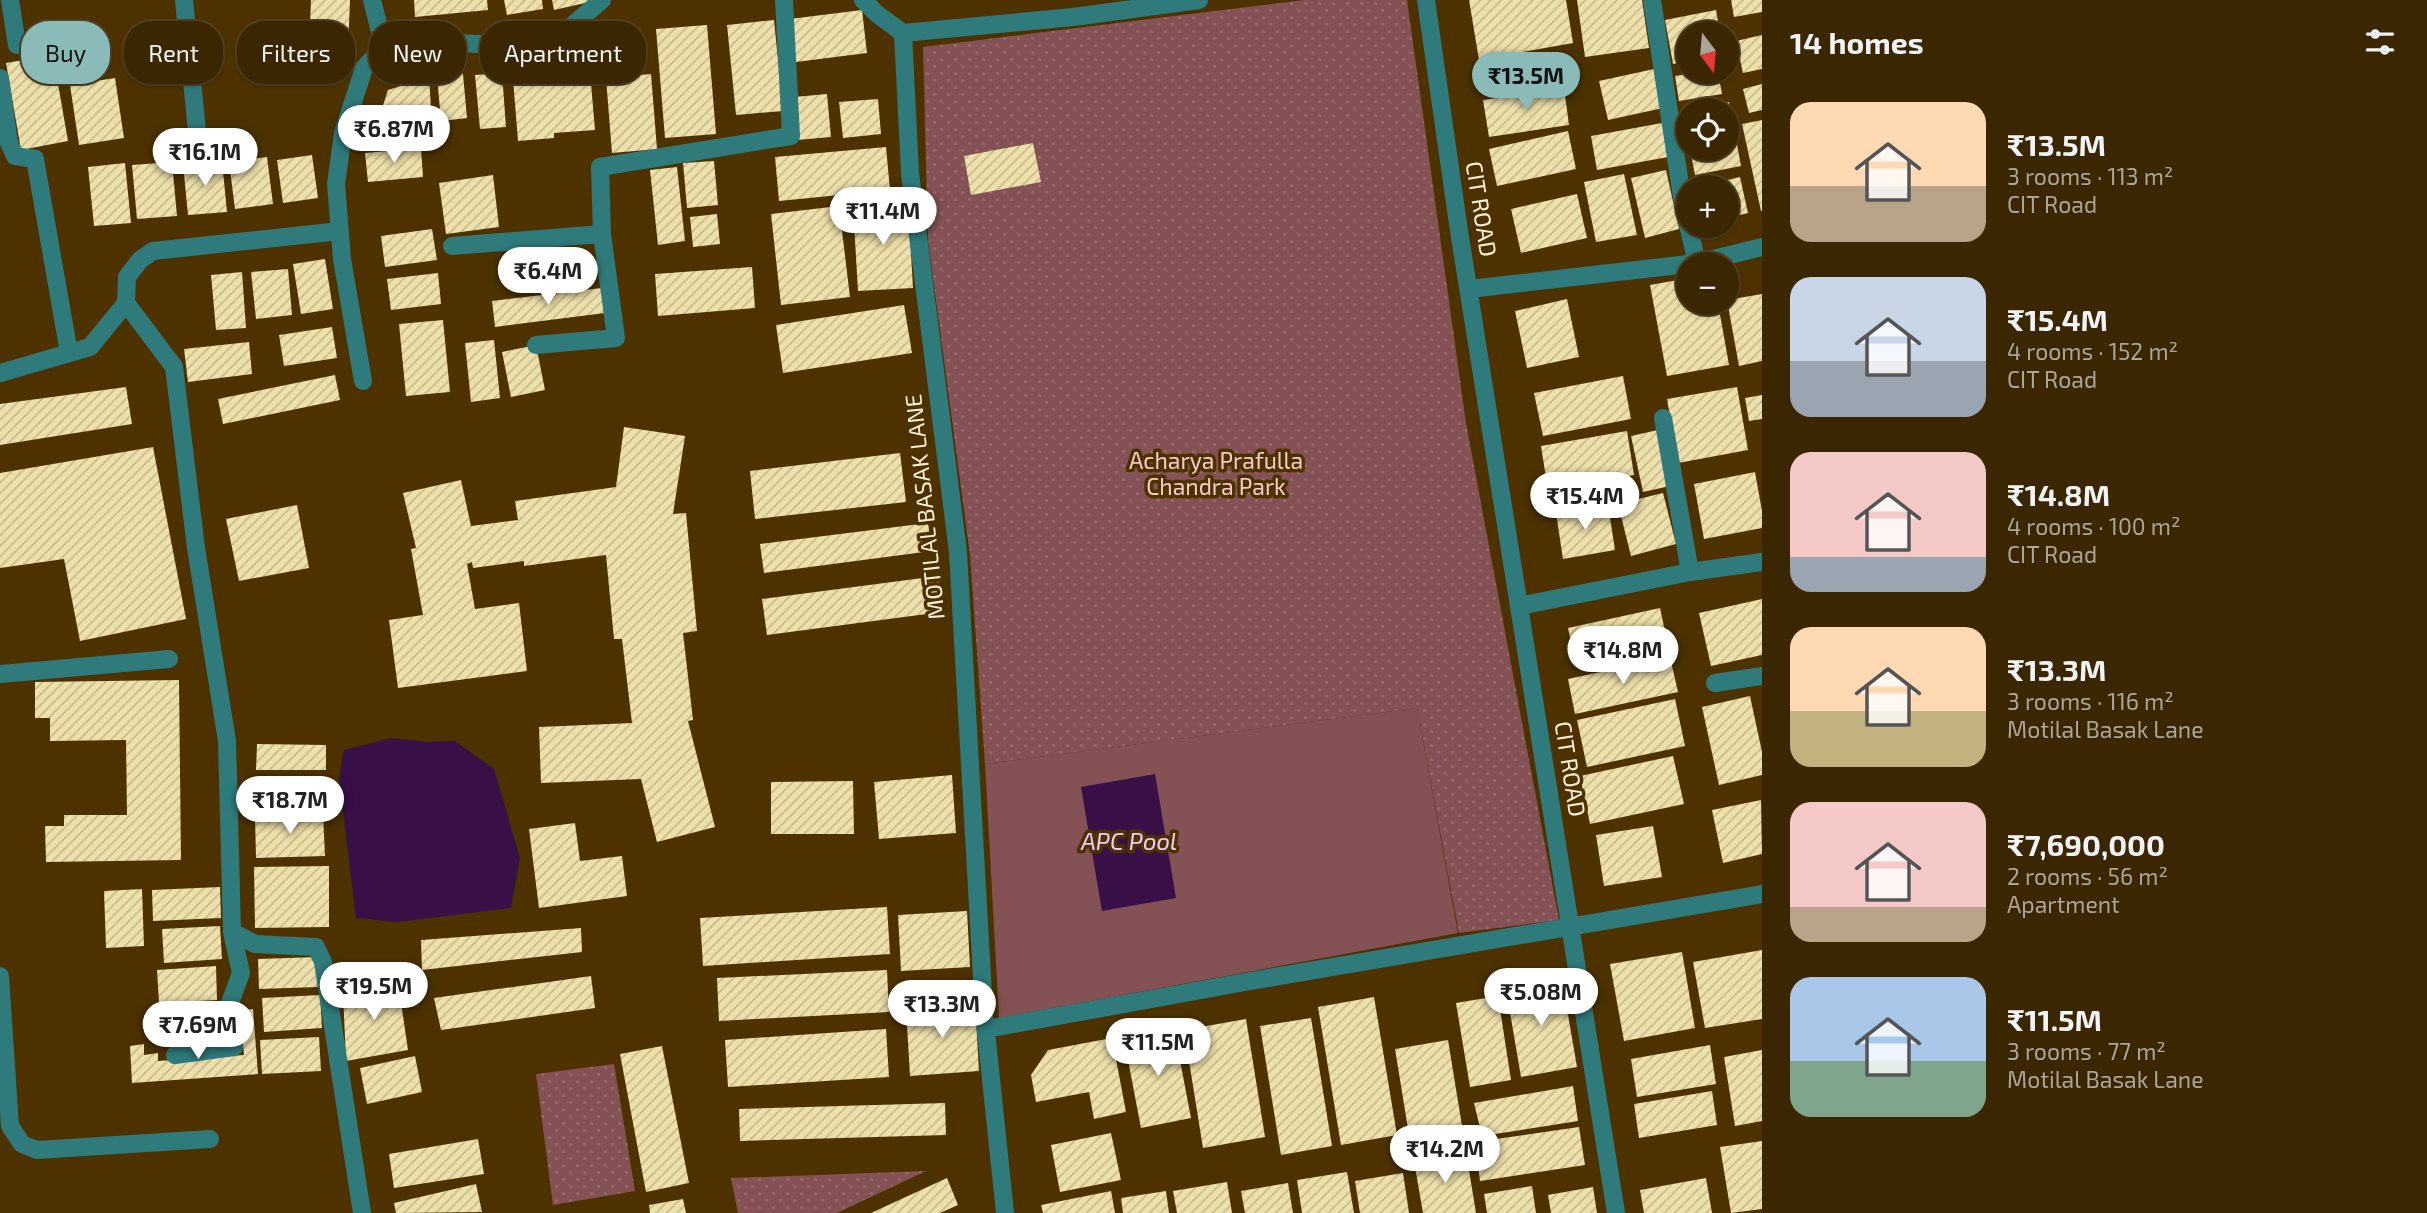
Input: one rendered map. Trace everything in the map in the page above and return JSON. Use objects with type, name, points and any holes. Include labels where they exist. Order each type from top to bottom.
[{"type":"street","points":[[10,0],[17,45]]},
{"type":"street","points":[[184,0],[198,141]]},
{"type":"street","points":[[372,0],[377,21]]},
{"type":"street","points":[[466,43],[529,46],[567,30],[602,0]]},
{"type":"street","points":[[536,345],[616,338],[603,234],[600,167],[791,136],[784,0]]},
{"type":"street","points":[[863,0],[903,33],[1073,17],[1199,0]]},
{"type":"street","name":"CIT ROAD","points":[[1426,0],[1469,289],[1616,1213]]},
{"type":"street","points":[[1652,0],[1683,204],[1694,252]]},
{"type":"street","name":"MOTILAL BASAK LANE","points":[[903,33],[910,173],[958,552],[986,1029],[1005,1213]]},
{"type":"street","points":[[363,381],[340,231],[336,184],[343,134],[364,68],[369,63]]},
{"type":"street","points":[[0,78],[9,143],[15,156],[35,159],[69,353]]},
{"type":"street","points":[[0,373],[90,347],[126,303],[127,277],[140,260],[153,251],[340,231]]},
{"type":"street","points":[[452,246],[603,234]]},
{"type":"street","points":[[1739,253],[1762,247]]},
{"type":"street","points":[[1469,289],[1676,265]]},
{"type":"street","points":[[126,303],[174,367],[196,548],[227,741],[232,932],[241,973],[230,1003],[234,1046],[175,1055]]},
{"type":"street","points":[[1663,418],[1690,572]]},
{"type":"street","points":[[1519,606],[1690,572],[1762,562]]},
{"type":"street","points":[[0,674],[169,659]]},
{"type":"street","points":[[1714,683],[1762,676]]},
{"type":"street","points":[[986,1029],[1762,894]]},
{"type":"street","points":[[232,932],[256,944],[316,947],[323,962],[362,1213]]},
{"type":"street","points":[[0,976],[10,1126],[22,1144],[37,1150],[210,1139]]},
{"type":"green space","name":"Acharya Prafulla Chandra Park","points":[[1304,0],[1407,0],[1466,423],[1559,920],[1459,933],[1417,708],[985,764],[970,555],[928,240],[923,47]]},
{"type":"green space","points":[[1417,708],[1458,933],[999,1018],[985,764]]},
{"type":"green space","points":[[614,1064],[635,1191],[553,1205],[536,1074]]},
{"type":"green space","points":[[926,1171],[837,1213],[738,1213],[731,1178]]},
{"type":"water","points":[[391,738],[427,742],[455,741],[494,769],[520,858],[511,908],[398,922],[356,918],[339,778],[344,750]]},
{"type":"water","name":"APC Pool","points":[[1155,774],[1176,898],[1102,911],[1081,787]]},
{"type":"building","points":[[311,0],[350,0],[349,21],[310,21]]},
{"type":"building","points":[[414,0],[487,0],[488,10],[415,17]]},
{"type":"building","points":[[504,0],[542,0],[543,9],[507,15]]},
{"type":"building","points":[[552,0],[594,0],[594,1],[554,10]]},
{"type":"building","points":[[1469,0],[1566,0],[1573,43],[1479,60]]},
{"type":"building","points":[[1577,0],[1642,0],[1649,48],[1585,57]]},
{"type":"building","points":[[1731,0],[1762,0],[1762,12],[1734,17]]},
{"type":"building","points":[[862,10],[867,53],[796,62],[790,19]]},
{"type":"building","points":[[1716,10],[1718,21],[1676,21],[1676,63],[1673,64],[1665,20]]},
{"type":"building","points":[[774,20],[783,111],[736,115],[727,25]]},
{"type":"building","points":[[707,25],[716,134],[665,138],[656,29]]},
{"type":"building","points":[[1762,35],[1762,69],[1743,73],[1740,40]]},
{"type":"building","points":[[21,60],[21,84],[58,84],[68,141],[21,150],[6,63]]},
{"type":"building","points":[[1654,69],[1663,108],[1608,120],[1599,81]]},
{"type":"building","points":[[646,74],[651,74],[657,149],[612,153],[606,84],[646,84]]},
{"type":"building","points":[[475,75],[480,75],[480,84],[503,84],[506,127],[480,129]]},
{"type":"building","points":[[115,78],[124,138],[79,145],[70,85],[110,84],[110,79]]},
{"type":"building","points":[[407,84],[429,84],[432,125],[375,130],[388,90]]},
{"type":"building","points":[[438,84],[464,84],[467,118],[441,121]]},
{"type":"building","points":[[513,84],[591,84],[595,130],[554,133],[554,138],[518,141]]},
{"type":"building","points":[[1676,84],[1720,84],[1722,94],[1679,98]]},
{"type":"building","points":[[1762,84],[1762,110],[1749,113],[1743,89]]},
{"type":"building","points":[[1564,88],[1569,125],[1489,137],[1483,100]]},
{"type":"building","points":[[827,94],[831,137],[797,140],[794,97]]},
{"type":"building","points":[[878,99],[881,134],[843,138],[839,102]]},
{"type":"building","points":[[1762,120],[1762,211],[1761,211],[1742,124]]},
{"type":"building","points":[[1662,123],[1668,157],[1597,170],[1591,136]]},
{"type":"building","points":[[1568,131],[1576,169],[1497,186],[1489,149]]},
{"type":"building","points":[[1033,143],[1041,182],[971,195],[964,156]]},
{"type":"building","points":[[886,147],[890,190],[779,201],[775,157]]},
{"type":"building","points":[[421,148],[423,177],[368,182],[365,153]]},
{"type":"building","points":[[312,155],[318,198],[283,203],[277,160]]},
{"type":"building","points":[[1739,155],[1741,166],[1695,175],[1692,161],[1739,161]]},
{"type":"building","points":[[267,157],[273,204],[235,209],[229,162]]},
{"type":"building","points":[[222,161],[227,212],[188,215],[183,164]]},
{"type":"building","points":[[714,161],[718,205],[687,208],[683,163]]},
{"type":"building","points":[[172,162],[177,216],[137,219],[132,165]]},
{"type":"building","points":[[125,163],[131,223],[94,226],[88,167]]},
{"type":"building","points":[[677,167],[685,241],[658,245],[650,170]]},
{"type":"building","points":[[1666,170],[1676,215],[1676,230],[1645,238],[1631,178]]},
{"type":"building","points":[[1624,174],[1637,235],[1596,242],[1584,182]]},
{"type":"building","points":[[493,175],[499,227],[446,234],[439,183]]},
{"type":"building","points":[[1739,177],[1748,213],[1739,215]]},
{"type":"building","points":[[1577,194],[1587,238],[1521,253],[1511,209]]},
{"type":"building","points":[[908,202],[913,288],[858,291],[853,206]]},
{"type":"building","points":[[839,206],[850,297],[781,305],[771,214]]},
{"type":"building","points":[[717,214],[720,244],[693,247],[690,217]]},
{"type":"building","points":[[432,229],[437,260],[385,267],[381,236]]},
{"type":"building","points":[[325,259],[333,309],[301,314],[293,264]]},
{"type":"building","points":[[752,267],[755,308],[658,316],[655,274]]},
{"type":"building","points":[[288,269],[292,315],[256,319],[251,272]]},
{"type":"building","points":[[242,272],[246,328],[216,330],[211,275]]},
{"type":"building","points":[[438,273],[441,304],[391,310],[387,279]]},
{"type":"building","points":[[1676,280],[1676,315],[1720,315],[1729,365],[1667,376],[1650,285]]},
{"type":"building","points":[[602,288],[605,313],[495,327],[492,301]]},
{"type":"building","points":[[1762,294],[1762,361],[1739,366],[1730,315],[1739,315],[1739,298]]},
{"type":"building","points":[[1567,299],[1579,357],[1527,368],[1515,311]]},
{"type":"building","points":[[904,305],[912,353],[783,373],[776,325]]},
{"type":"building","points":[[443,320],[450,392],[406,396],[399,324]]},
{"type":"building","points":[[332,327],[337,358],[284,366],[279,335]]},
{"type":"building","points":[[494,340],[500,398],[471,402],[465,343]]},
{"type":"building","points":[[249,342],[252,374],[188,382],[184,349]]},
{"type":"building","points":[[536,345],[545,390],[511,397],[502,352]]},
{"type":"building","points":[[335,375],[340,400],[223,424],[218,399]]},
{"type":"building","points":[[1623,376],[1631,419],[1543,436],[1534,393]]},
{"type":"building","points":[[126,387],[132,424],[0,445],[0,404]]},
{"type":"building","points":[[1737,387],[1748,450],[1678,463],[1667,399]]},
{"type":"building","points":[[1762,395],[1762,419],[1749,421],[1745,398]]},
{"type":"building","points":[[624,427],[685,436],[673,514],[686,513],[697,631],[683,633],[693,720],[688,721],[715,827],[657,842],[641,779],[541,783],[539,727],[632,723],[622,639],[614,639],[606,555],[524,566],[524,561],[473,568],[472,562],[467,564],[475,609],[519,603],[527,671],[398,688],[389,620],[423,615],[411,549],[416,548],[403,493],[461,480],[471,526],[518,520],[515,501],[616,487]]},
{"type":"building","points":[[1658,430],[1670,486],[1643,492],[1631,436]]},
{"type":"building","points":[[1627,431],[1634,475],[1548,490],[1541,446]]},
{"type":"building","points":[[153,447],[186,619],[80,641],[64,559],[0,568],[0,473]]},
{"type":"building","points":[[900,453],[906,502],[755,519],[750,471]]},
{"type":"building","points":[[1755,472],[1762,511],[1762,528],[1704,539],[1694,484]]},
{"type":"building","points":[[1663,493],[1676,544],[1631,556],[1618,504]]},
{"type":"building","points":[[297,505],[309,568],[239,581],[226,519]]},
{"type":"building","points":[[1608,505],[1615,550],[1563,559],[1556,513]]},
{"type":"building","points":[[928,523],[932,551],[764,573],[760,544]]},
{"type":"building","points":[[938,576],[942,612],[767,635],[762,599]]},
{"type":"building","points":[[1762,599],[1762,655],[1711,666],[1699,613]]},
{"type":"building","points":[[1660,608],[1668,645],[1576,665],[1568,628]]},
{"type":"building","points":[[1670,657],[1678,692],[1575,714],[1568,679]]},
{"type":"building","points":[[179,680],[181,860],[46,862],[45,826],[64,826],[64,815],[127,815],[126,740],[50,741],[50,718],[35,718],[35,682]]},
{"type":"building","points":[[1750,696],[1762,752],[1762,775],[1719,785],[1702,707]]},
{"type":"building","points":[[1675,699],[1685,746],[1587,767],[1577,720]]},
{"type":"building","points":[[257,744],[326,745],[326,770],[256,770]]},
{"type":"building","points":[[1673,756],[1684,804],[1590,824],[1580,776]]},
{"type":"building","points":[[952,775],[956,833],[879,839],[874,782]]},
{"type":"building","points":[[853,781],[854,834],[771,834],[771,782]]},
{"type":"building","points":[[1761,800],[1762,854],[1723,863],[1712,810]]},
{"type":"building","points":[[323,814],[325,856],[256,858],[255,816]]},
{"type":"building","points":[[575,823],[580,861],[622,856],[627,896],[539,908],[529,829]]},
{"type":"building","points":[[1653,826],[1662,877],[1604,886],[1596,835]]},
{"type":"building","points":[[329,866],[329,927],[255,928],[254,867]]},
{"type":"building","points":[[220,887],[221,918],[153,921],[152,890]]},
{"type":"building","points":[[142,889],[144,946],[106,948],[104,891]]},
{"type":"building","points":[[887,907],[890,954],[703,966],[700,918]]},
{"type":"building","points":[[967,911],[970,967],[901,971],[898,915]]},
{"type":"building","points":[[220,926],[222,959],[164,963],[162,929]]},
{"type":"building","points":[[581,928],[582,952],[422,970],[421,940]]},
{"type":"building","points":[[1762,950],[1762,1019],[1705,1028],[1693,962]]},
{"type":"building","points":[[1682,952],[1695,1028],[1624,1041],[1610,964]]},
{"type":"building","points":[[318,957],[318,987],[259,989],[258,959]]},
{"type":"building","points":[[216,966],[217,1000],[159,1003],[157,970]]},
{"type":"building","points":[[887,970],[889,1012],[719,1021],[717,978]]},
{"type":"building","points":[[591,976],[595,1008],[441,1030],[434,998]]},
{"type":"building","points":[[1562,980],[1577,1067],[1521,1077],[1506,989]]},
{"type":"building","points":[[398,982],[408,1050],[346,1061],[343,992]]},
{"type":"building","points":[[320,995],[322,1028],[264,1032],[262,998]]},
{"type":"building","points":[[1498,996],[1511,1080],[1470,1087],[1456,1003]]},
{"type":"building","points":[[1374,997],[1397,1135],[1341,1145],[1318,1007]]},
{"type":"building","points":[[975,1003],[979,1071],[910,1076],[906,1008]]},
{"type":"building","points":[[214,1008],[216,1041],[158,1044],[156,1011]]},
{"type":"building","points":[[253,1009],[258,1074],[132,1083],[130,1046],[144,1044],[144,1055],[158,1053],[158,1061],[244,1055],[240,1010]]},
{"type":"building","points":[[1311,1018],[1332,1146],[1281,1155],[1260,1026]]},
{"type":"building","points":[[1246,1019],[1265,1137],[1203,1148],[1184,1030]]},
{"type":"building","points":[[886,1029],[889,1077],[728,1087],[725,1040]]},
{"type":"building","points":[[1174,1029],[1191,1118],[1141,1128],[1124,1039]]},
{"type":"building","points":[[319,1037],[321,1071],[262,1074],[260,1040]]},
{"type":"building","points":[[1112,1038],[1126,1112],[1094,1119],[1089,1092],[1036,1102],[1031,1075],[1048,1050]]},
{"type":"building","points":[[1448,1040],[1463,1132],[1410,1141],[1395,1049]]},
{"type":"building","points":[[1710,1045],[1716,1084],[1637,1097],[1631,1059]]},
{"type":"building","points":[[662,1046],[689,1183],[646,1192],[620,1054]]},
{"type":"building","points":[[1762,1050],[1762,1121],[1735,1126],[1724,1057]]},
{"type":"building","points":[[415,1056],[422,1092],[367,1104],[360,1068]]},
{"type":"building","points":[[1573,1086],[1578,1121],[1482,1136],[1474,1103]]},
{"type":"building","points":[[1712,1091],[1717,1125],[1639,1138],[1634,1104]]},
{"type":"building","points":[[945,1103],[946,1135],[740,1141],[739,1109]]},
{"type":"building","points":[[1579,1127],[1585,1165],[1480,1181],[1475,1142]]},
{"type":"building","points":[[1111,1133],[1121,1180],[1060,1192],[1051,1145]]},
{"type":"building","points":[[478,1139],[484,1174],[394,1188],[389,1154]]},
{"type":"building","points":[[1762,1141],[1762,1209],[1731,1213],[1720,1147]]},
{"type":"building","points":[[1466,1152],[1476,1213],[1423,1213],[1414,1161]]},
{"type":"building","points":[[1347,1172],[1354,1213],[1302,1213],[1297,1180]]},
{"type":"building","points":[[1403,1173],[1409,1213],[1360,1213],[1355,1181]]},
{"type":"building","points":[[947,1178],[958,1205],[940,1213],[871,1213]]},
{"type":"building","points":[[1706,1178],[1712,1213],[1644,1213],[1640,1190]]},
{"type":"building","points":[[1227,1182],[1232,1213],[1177,1213],[1173,1191]]},
{"type":"building","points":[[1288,1183],[1293,1213],[1245,1213],[1241,1191]]},
{"type":"building","points":[[476,1184],[482,1212],[396,1213],[394,1203]]},
{"type":"building","points":[[1532,1186],[1536,1213],[1487,1213],[1484,1194]]},
{"type":"building","points":[[1593,1187],[1597,1213],[1551,1213],[1548,1195]]},
{"type":"building","points":[[1111,1191],[1115,1213],[1043,1213],[1041,1205]]},
{"type":"building","points":[[1166,1191],[1169,1213],[1123,1213],[1121,1198]]},
{"type":"building","points":[[683,1199],[686,1213],[650,1213],[649,1205]]}]
